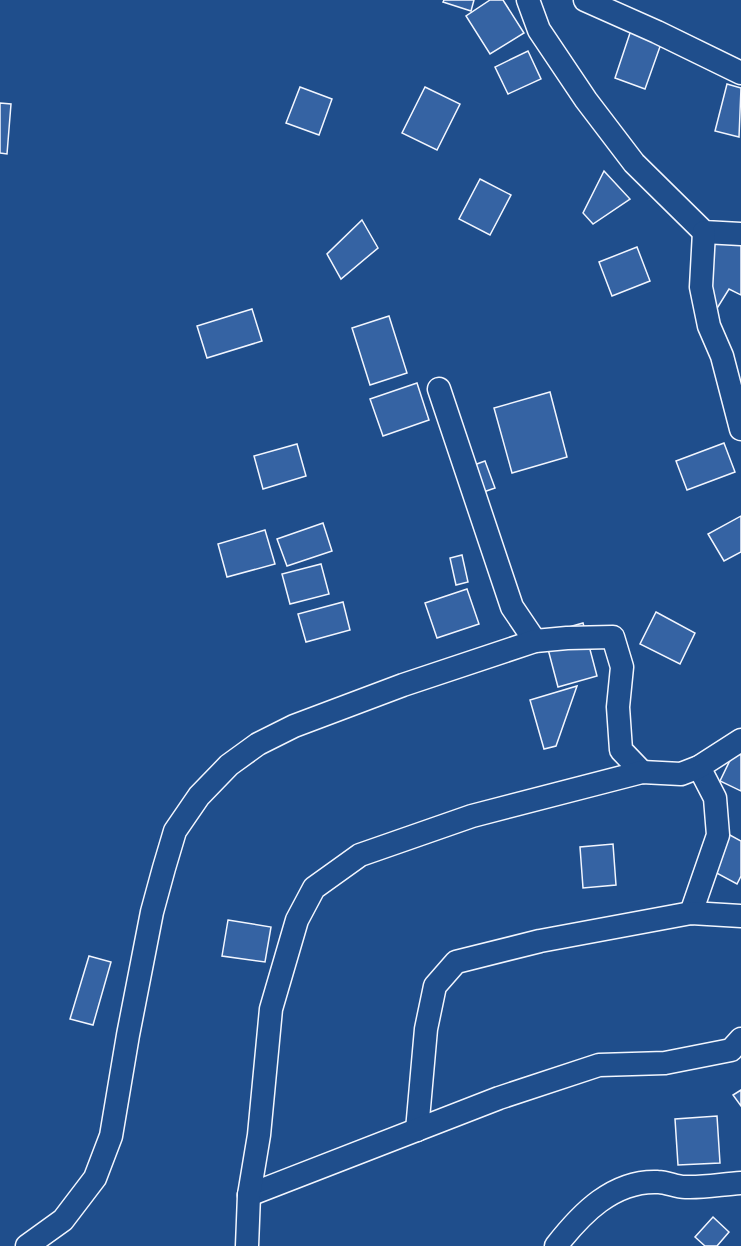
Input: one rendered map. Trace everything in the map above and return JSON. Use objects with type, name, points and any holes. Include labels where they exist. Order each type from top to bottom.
[{"type":"street","points":[[528,0],[539,30],[586,100],[634,163],[704,232],[741,234]]},
{"type":"street","points":[[585,0],[741,73]]},
{"type":"street","points":[[704,232],[701,287],[709,326],[722,356],[740,416]]},
{"type":"street","points":[[439,389],[512,607],[535,641]]},
{"type":"street","points":[[27,1246],[63,1220],[95,1178],[111,1136],[130,1024],[164,868],[176,831],[199,796],[229,765],[258,744],[294,726],[403,685],[535,641],[613,637],[622,667],[618,707],[621,750],[642,772]]},
{"type":"street","points":[[247,1246],[249,1195],[259,1135],[271,1009],[297,920],[314,888],[360,855],[472,816],[642,772],[681,774],[699,767],[741,740]]},
{"type":"street","points":[[691,913],[718,835],[715,798],[699,767]]},
{"type":"street","points":[[417,1130],[426,1029],[435,986],[456,962],[540,941],[691,913],[741,916]]},
{"type":"street","points":[[249,1195],[499,1098],[599,1065],[664,1063],[731,1050],[741,1039]]},
{"type":"street","points":[[556,1246],[572,1224],[607,1194],[635,1184],[658,1182],[685,1187],[741,1183]]},
{"type":"building","points":[[444,0],[474,0],[471,11],[443,2]]},
{"type":"building","points":[[490,0],[503,0],[524,33],[490,54],[466,16]]},
{"type":"building","points":[[631,30],[662,41],[645,89],[615,78]]},
{"type":"building","points":[[528,51],[541,79],[508,94],[495,67]]},
{"type":"building","points":[[727,84],[741,88],[739,137],[715,131]]},
{"type":"building","points":[[300,87],[332,99],[319,135],[286,123]]},
{"type":"building","points":[[425,87],[460,104],[437,150],[402,133]]},
{"type":"building","points":[[0,103],[11,104],[7,154],[0,153]]},
{"type":"building","points":[[604,171],[630,199],[593,224],[583,213]]},
{"type":"building","points":[[480,179],[511,195],[490,235],[459,219]]},
{"type":"building","points":[[362,220],[378,248],[341,279],[327,254]]},
{"type":"building","points":[[716,230],[741,242],[741,295],[729,289],[711,318],[699,268]]},
{"type":"building","points":[[637,247],[650,281],[612,296],[599,262]]},
{"type":"building","points":[[252,309],[262,341],[207,358],[197,326]]},
{"type":"building","points":[[389,316],[407,373],[370,385],[352,328]]},
{"type":"building","points":[[417,383],[429,420],[383,436],[370,399]]},
{"type":"building","points":[[550,392],[567,457],[512,473],[494,408]]},
{"type":"building","points":[[724,443],[735,472],[687,490],[676,461]]},
{"type":"building","points":[[297,444],[306,476],[263,489],[254,456]]},
{"type":"building","points":[[485,461],[495,488],[472,496],[463,469]]},
{"type":"building","points":[[741,516],[741,552],[724,561],[708,534]]},
{"type":"building","points":[[323,523],[332,551],[287,566],[277,539]]},
{"type":"building","points":[[265,530],[275,564],[227,577],[218,544]]},
{"type":"building","points":[[462,555],[468,582],[456,585],[450,558]]},
{"type":"building","points":[[321,564],[329,594],[290,604],[282,574]]},
{"type":"building","points":[[467,589],[479,624],[437,638],[425,603]]},
{"type":"building","points":[[343,602],[350,630],[306,642],[298,614]]},
{"type":"building","points":[[656,612],[695,633],[680,664],[640,644]]},
{"type":"building","points":[[583,623],[597,676],[558,687],[544,634]]},
{"type":"building","points":[[577,686],[556,746],[544,749],[530,700]]},
{"type":"building","points":[[734,752],[741,755],[741,791],[720,781]]},
{"type":"building","points":[[717,828],[741,841],[741,876],[737,884],[698,863]]},
{"type":"building","points":[[613,844],[616,885],[583,888],[580,847]]},
{"type":"building","points":[[228,920],[271,927],[265,962],[222,956]]},
{"type":"building","points":[[89,956],[111,962],[93,1025],[70,1019]]},
{"type":"building","points":[[741,1090],[741,1106],[733,1095]]},
{"type":"building","points":[[717,1116],[720,1163],[678,1165],[675,1119]]},
{"type":"building","points":[[713,1217],[729,1232],[717,1246],[705,1246],[695,1237]]}]
